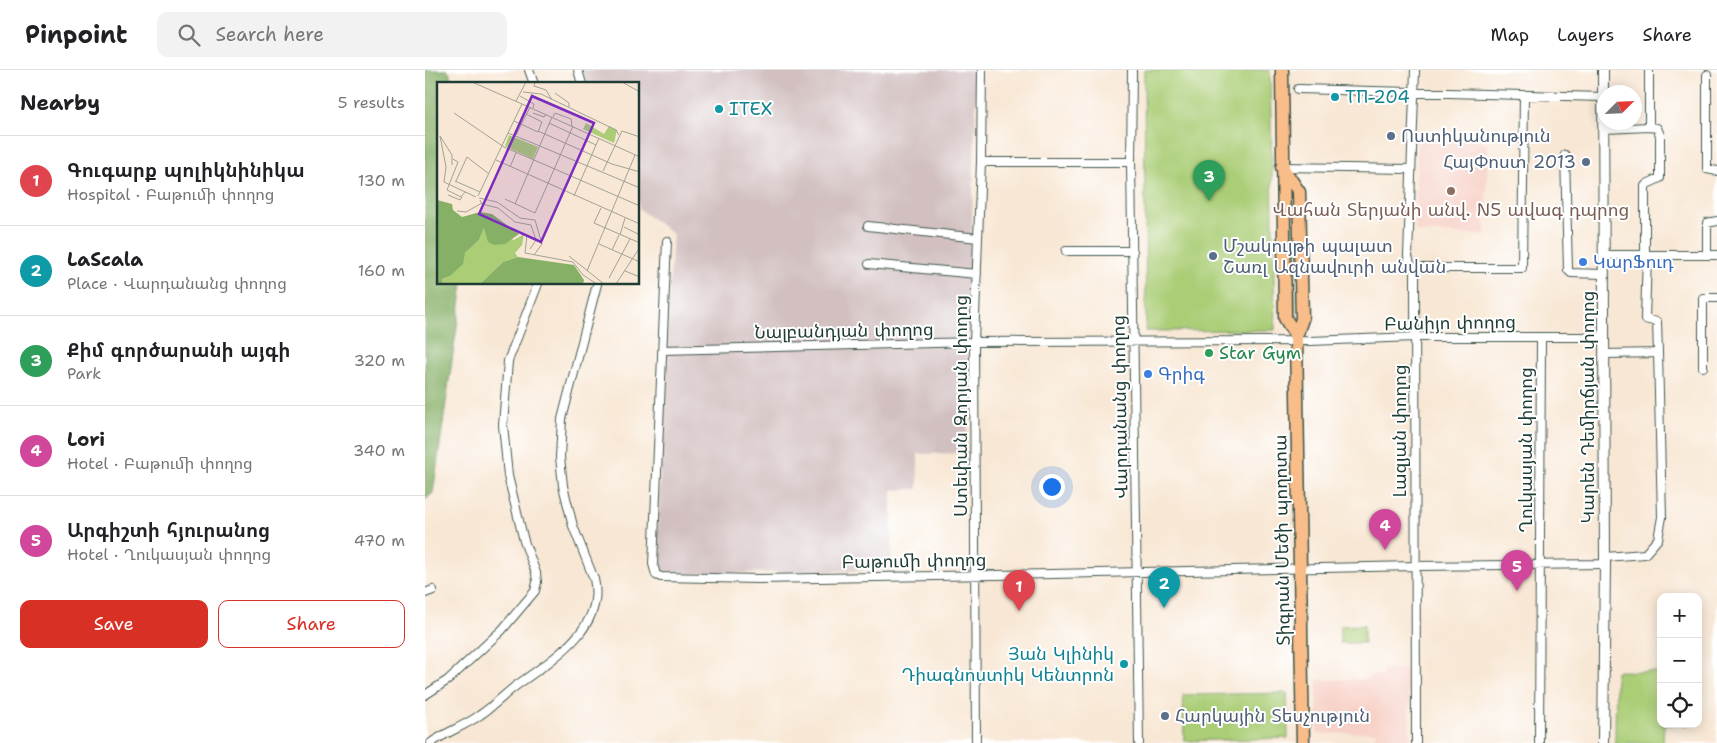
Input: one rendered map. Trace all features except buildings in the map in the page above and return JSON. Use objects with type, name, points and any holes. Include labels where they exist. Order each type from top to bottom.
[{"type":"main road","points":[[1282,70],[1283,167]]},
{"type":"main road","name":"Տիգրան Մեծի պողոտա","points":[[1283,167],[1299,192],[1302,318],[1296,338],[1303,743]]},
{"type":"street","points":[[529,70],[533,82]]},
{"type":"street","points":[[578,70],[582,82]]},
{"type":"street","name":"Ստեփան Զորյան փողոց","points":[[976,743],[974,342],[981,162],[982,70]]},
{"type":"street","name":"Վարդանանց փողոց","points":[[1132,70],[1131,162],[1139,743]]},
{"type":"street","name":"Լազյան փողոց","points":[[1415,70],[1408,256],[1410,264],[1415,268],[1416,743]]},
{"type":"street","name":"Կարեն Դեմիրճյան փողոց","points":[[1603,70],[1603,85]]},
{"type":"street","points":[[1649,70],[1649,127]]},
{"type":"street","points":[[1707,75],[1707,169],[1717,171]]},
{"type":"street","points":[[1298,89],[1597,96]]},
{"type":"street","points":[[1415,268],[1522,268],[1524,95]]},
{"type":"street","points":[[1642,127],[1657,128],[1660,135],[1660,178],[1645,186],[1646,256]]},
{"type":"street","name":"Կարեն Դեմիրճյան փողոց","points":[[1603,743],[1605,560],[1604,130]]},
{"type":"street","points":[[1565,155],[1568,270],[1571,273],[1604,274]]},
{"type":"street","points":[[981,162],[1131,162]]},
{"type":"street","points":[[1283,167],[1410,169]]},
{"type":"street","points":[[1707,256],[1707,222],[1717,221]]},
{"type":"street","points":[[868,226],[978,238]]},
{"type":"street","points":[[663,350],[667,241]]},
{"type":"street","points":[[1066,251],[1133,251]]},
{"type":"street","points":[[1604,256],[1717,255]]},
{"type":"street","name":"Բաթումի փողոց","points":[[663,350],[653,564],[656,575],[661,577],[759,579],[1540,564],[1605,560],[1645,554],[1658,539],[1661,518],[1657,322],[1645,319],[1646,256]]},
{"type":"street","points":[[869,264],[977,274]]},
{"type":"street","points":[[425,695],[448,680],[502,630],[535,592],[536,573],[524,541],[508,476],[503,425],[508,361],[538,285]]},
{"type":"street","points":[[431,743],[481,715],[561,652],[575,639],[588,621],[596,604],[596,587],[573,526],[563,486],[560,457],[562,419],[597,285]]},
{"type":"street","points":[[1703,367],[1703,298],[1717,298]]},
{"type":"street","name":"Ղուկասյան փողոց","points":[[1539,743],[1541,337]]},
{"type":"street","name":"Բանիյո փողոց","points":[[1296,338],[1605,337]]},
{"type":"street","name":"Նալբանդյան փողոց","points":[[663,350],[974,342],[1134,342],[1296,338]]},
{"type":"street","points":[[1605,354],[1658,353]]},
{"type":"shaded area","points":[[582,70],[977,70],[968,338],[967,453],[918,454],[918,489],[892,490],[892,570],[663,574],[656,568],[665,356],[673,234],[640,210],[640,82],[586,82]]},
{"type":"shaded area","name":"Վահան Տերյանի անվ. N5 ավագ դպրոց","points":[[1430,134],[1475,139],[1488,145],[1485,235],[1415,232],[1417,155],[1419,143],[1423,135]]},
{"type":"shaded area","points":[[1405,669],[1411,673],[1412,690],[1409,690],[1410,743],[1375,743],[1375,732],[1317,734],[1317,680],[1365,679],[1372,675],[1382,675],[1382,670]]},
{"type":"green space","points":[[425,70],[447,70],[452,82],[437,82],[437,285],[463,285],[433,493],[425,500]]},
{"type":"green space","points":[[1144,70],[1270,70],[1275,330],[1146,331]]},
{"type":"green space","points":[[1293,191],[1296,321],[1294,322],[1291,192]]},
{"type":"green space","points":[[1364,625],[1364,643],[1340,643],[1340,626]]},
{"type":"green space","points":[[1616,671],[1657,672],[1657,728],[1664,728],[1663,743],[1615,743]]},
{"type":"green space","points":[[1287,693],[1288,738],[1184,741],[1183,695]]},
{"type":"place","name":"ТП-204","points":[[1335,97]]},
{"type":"place","name":"ITEX","points":[[719,109]]},
{"type":"place","name":"Ոստիկանություն","points":[[1391,136]]},
{"type":"place","name":"ՀայՓոստ 2013","points":[[1586,162]]},
{"type":"place","name":"Վահան Տերյանի անվ. N5 ավագ դպրոց","points":[[1451,191]]},
{"type":"place","name":"Քիմ գործարանի այգի","points":[[1209,201]]},
{"type":"place","name":"Մշակույթի պալատ Շառլ Ազնավուրի անվան","points":[[1213,256]]},
{"type":"place","name":"ԿարՖուդ","points":[[1583,262]]},
{"type":"place","name":"Star Gym","points":[[1209,353]]},
{"type":"place","name":"Գրիգ","points":[[1148,374]]},
{"type":"place","name":"Lori","points":[[1385,550]]},
{"type":"place","name":"Արգիշտի հյուրանոց","points":[[1517,591]]},
{"type":"place","name":"LaScala","points":[[1164,608]]},
{"type":"place","name":"Գուգարք պոլիկնինիկա","points":[[1019,611]]},
{"type":"place","name":"Յան Կլինիկ Դիագնոստիկ Կենտրոն","points":[[1124,664]]},
{"type":"place","name":"Հարկային Տեսչություն","points":[[1165,716]]}]
